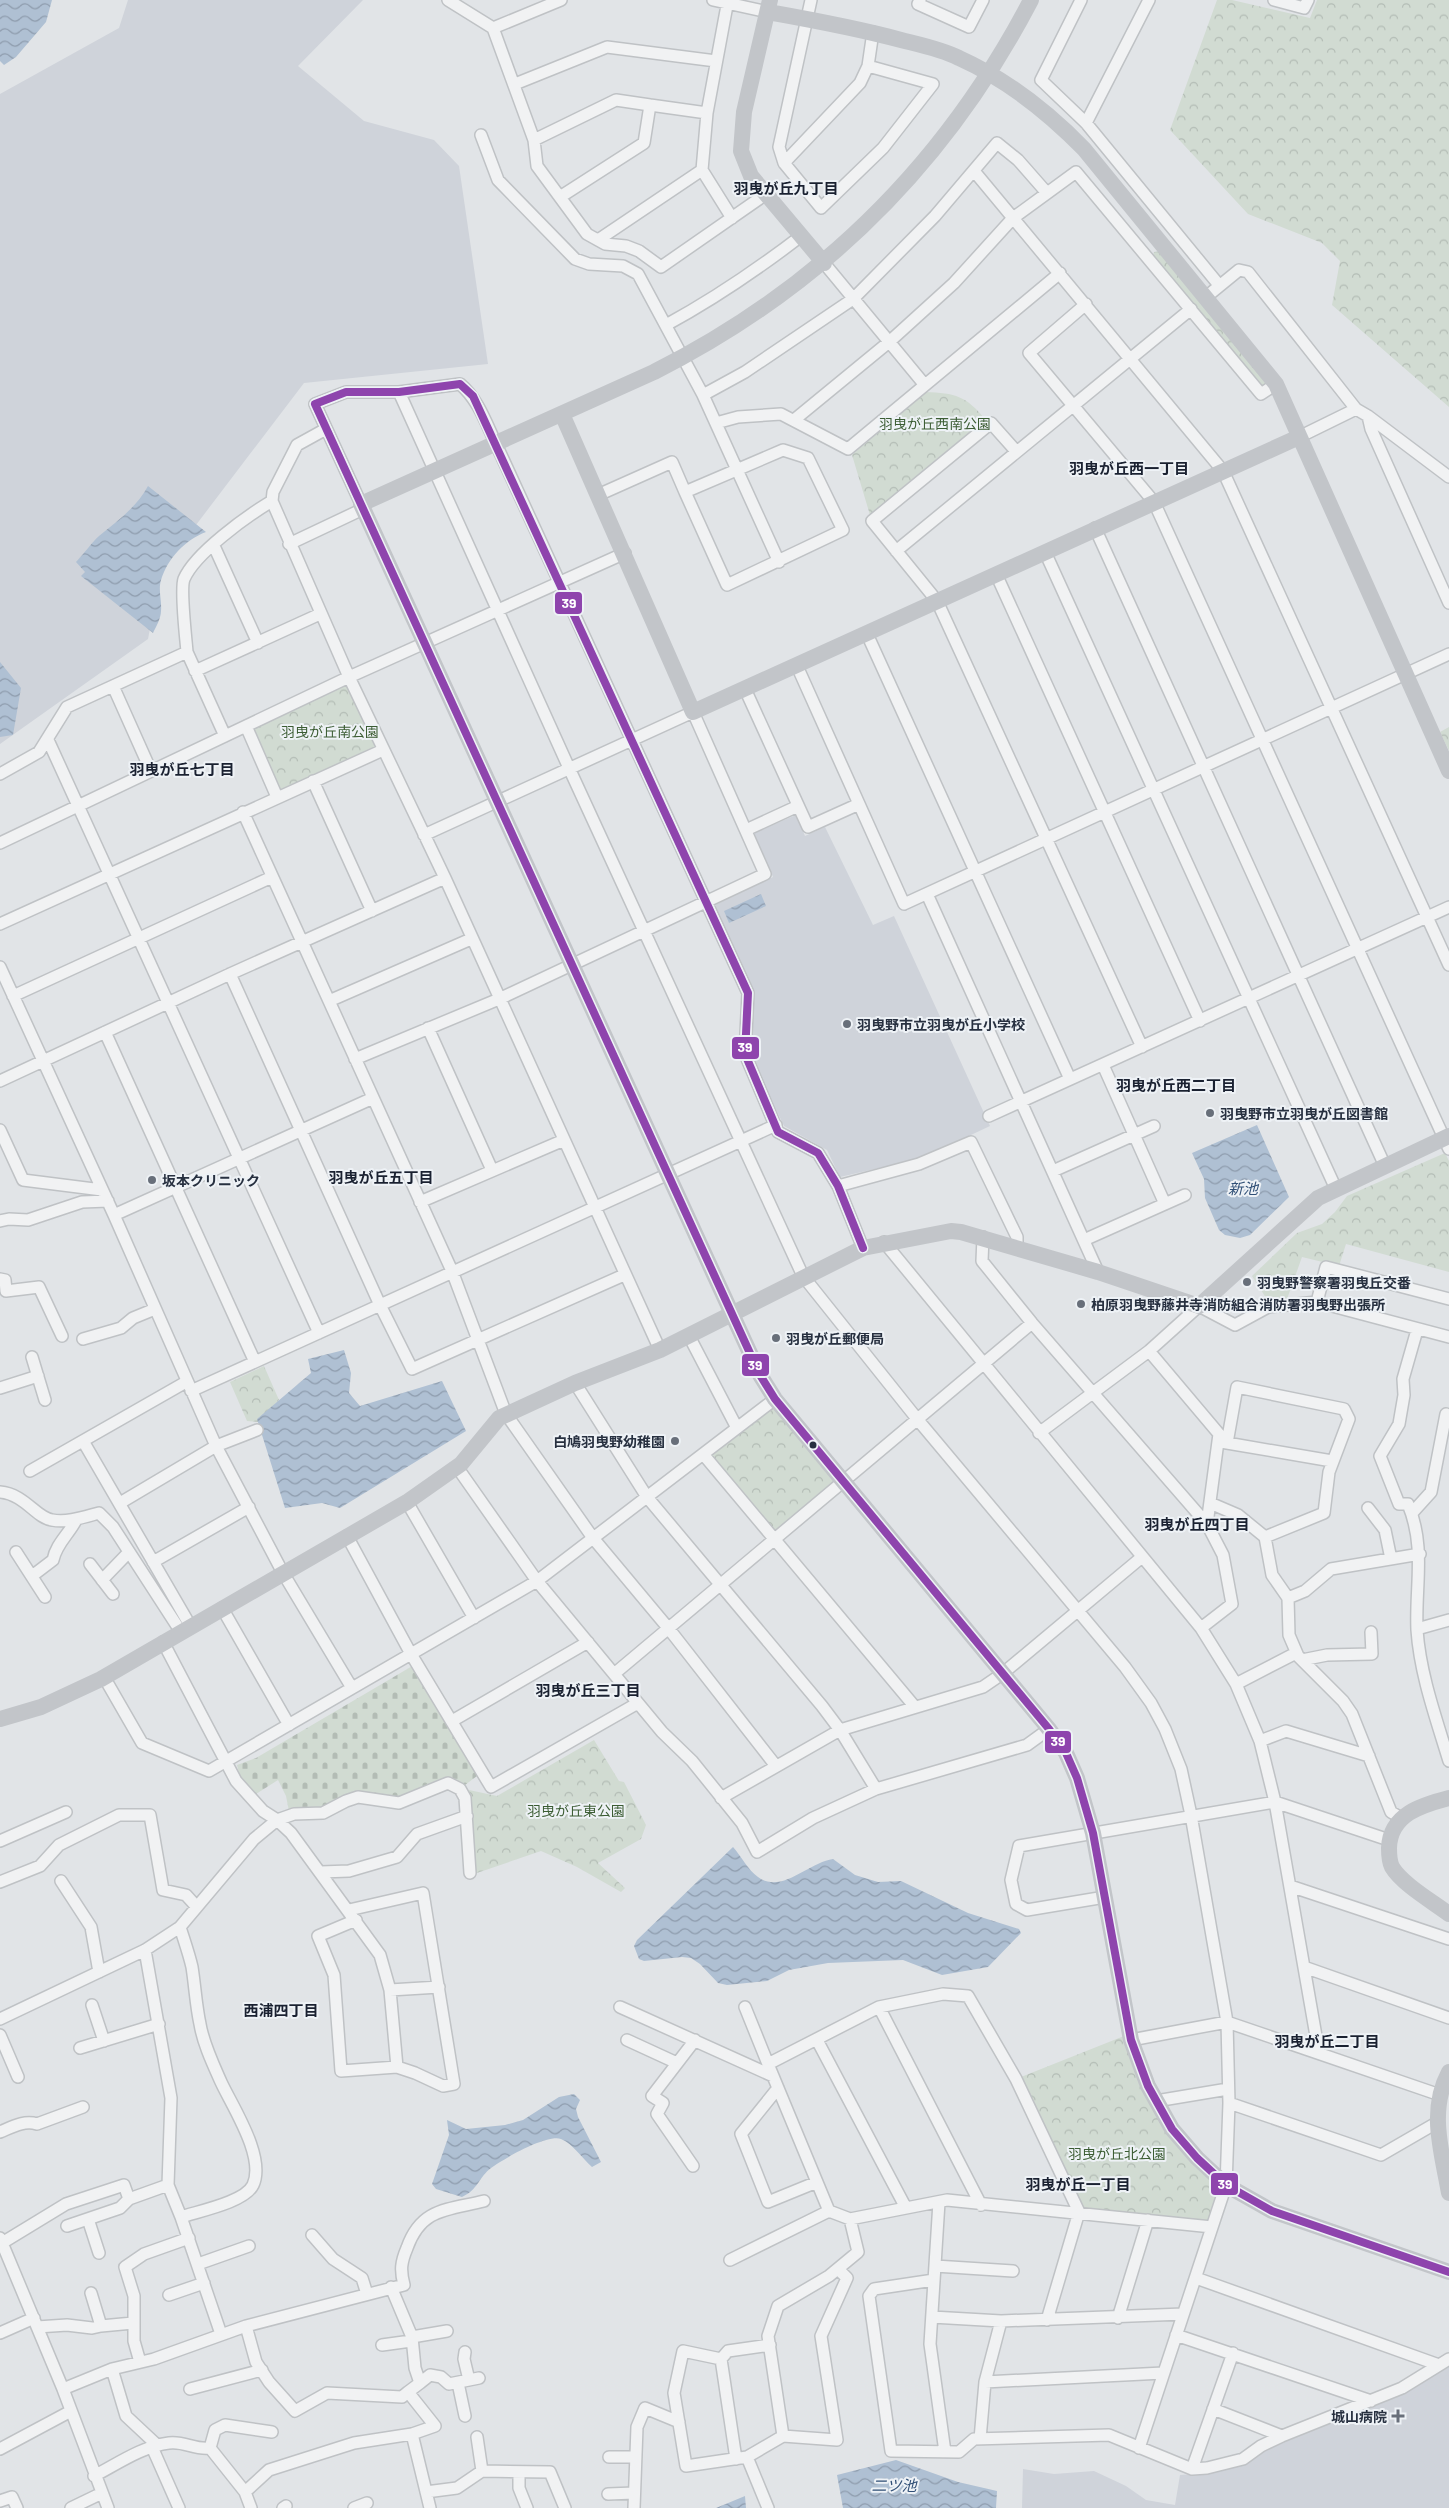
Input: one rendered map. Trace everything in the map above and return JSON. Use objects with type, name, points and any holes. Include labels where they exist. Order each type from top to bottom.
[{"type":"street","points":[[448,0],[493,28],[534,140],[537,166],[587,234],[604,244],[626,246],[639,251],[661,267],[766,194]]},
{"type":"street","points":[[493,28],[561,0]]},
{"type":"street","points":[[712,0],[769,6],[807,19],[873,32],[940,50],[990,73],[1032,100],[1056,120],[1084,149],[1276,384],[1449,771]]},
{"type":"street","points":[[811,0],[780,147],[784,163],[821,208],[883,148],[933,84],[868,66]]},
{"type":"street","points":[[920,0],[918,4],[968,27],[982,0]]},
{"type":"street","points":[[289,544],[362,506],[684,357],[744,321],[824,262],[870,222],[930,156],[990,73],[1031,0]]},
{"type":"street","points":[[1081,0],[1041,80],[1086,123],[1219,285]]},
{"type":"street","points":[[1274,0],[1304,8],[1308,0]]},
{"type":"street","points":[[728,1],[707,113],[702,170],[732,218]]},
{"type":"street","points":[[1086,123],[1146,1]]},
{"type":"street","points":[[769,6],[744,112],[741,151],[751,176],[924,384]]},
{"type":"street","points":[[784,163],[860,83],[868,66],[873,32]]},
{"type":"street","points":[[515,84],[607,48],[716,61]]},
{"type":"street","points":[[534,140],[616,100],[707,113]]},
{"type":"street","points":[[560,197],[644,143],[650,105]]},
{"type":"street","points":[[481,135],[498,180],[576,259],[589,264],[623,266],[638,274],[703,395],[779,562]]},
{"type":"street","points":[[703,395],[745,372],[853,299],[895,259],[997,143],[1018,160],[1047,193]]},
{"type":"street","points":[[598,240],[702,170]]},
{"type":"street","points":[[974,171],[1060,272],[1223,471],[1449,965]]},
{"type":"street","points":[[794,420],[889,342],[954,283],[1013,218],[1076,172],[1261,394],[1276,384]]},
{"type":"street","points":[[666,325],[706,303],[747,276],[801,236]]},
{"type":"street","points":[[1146,255],[1162,244]]},
{"type":"street","points":[[1206,296],[1239,270],[1248,272],[1356,409],[1449,477]]},
{"type":"street","points":[[716,423],[738,417],[781,414],[848,449],[1060,272]]},
{"type":"street","points":[[1039,1433],[1149,1351],[1318,1198],[1385,1166],[1447,1141],[1357,950],[1154,502],[1072,406],[1029,352],[1086,304]]},
{"type":"street","points":[[896,550],[1191,309]]},
{"type":"street","points":[[863,1248],[838,1186],[818,1152],[778,1132],[745,1054],[748,993],[473,396],[460,384],[399,392],[346,392],[315,404],[760,1376],[775,1400],[1049,1729],[1066,1753],[1077,1778],[1093,1833],[1132,2040],[1148,2086],[1168,2122],[1188,2148],[1226,2185],[1272,2211],[1449,2272]]},
{"type":"street","points":[[399,392],[569,768],[803,1276],[918,1420],[1125,1667],[1151,1703],[1165,1729],[1181,1769],[1192,1815],[1228,2022],[1229,2103],[1226,2185],[1139,2448]]},
{"type":"street","points":[[424,835],[867,634],[1095,528],[1299,437],[1356,409]]},
{"type":"street","points":[[355,1060],[499,999],[765,874],[562,414]]},
{"type":"street","points":[[1368,416],[1371,429],[1449,603]]},
{"type":"street","points":[[1016,451],[991,422],[872,521],[937,601],[1045,840],[1142,1047]]},
{"type":"street","points":[[326,429],[298,445],[273,492],[272,501],[320,614],[445,878],[624,1275],[660,1350]]},
{"type":"street","points":[[598,494],[672,462],[685,492],[727,584],[779,562],[843,530],[808,458],[783,450],[736,468],[685,492]]},
{"type":"street","points":[[225,736],[187,652],[183,581],[194,564],[246,517],[272,501]]},
{"type":"street","points":[[1095,528],[1385,1166]]},
{"type":"street","points":[[214,546],[258,643]]},
{"type":"street","points":[[1045,552],[1152,790],[1250,998],[1336,1188]]},
{"type":"street","points":[[0,844],[77,805],[349,677],[624,553]]},
{"type":"street","points":[[996,574],[1200,1021]]},
{"type":"street","points":[[195,671],[320,614]]},
{"type":"street","points":[[867,634],[1070,1079]]},
{"type":"street","points":[[0,774],[40,752],[67,706],[187,652]]},
{"type":"street","points":[[797,666],[904,904],[1449,654]]},
{"type":"street","points":[[113,686],[151,770]]},
{"type":"street","points":[[745,689],[808,827],[859,804]]},
{"type":"street","points":[[246,726],[277,797]]},
{"type":"street","points":[[48,740],[319,1333]]},
{"type":"street","points":[[0,924],[383,750]]},
{"type":"street","points":[[313,781],[372,910]]},
{"type":"street","points":[[746,830],[798,806]]},
{"type":"street","points":[[243,812],[452,1271],[506,1414],[592,1538],[669,1629],[776,1766]]},
{"type":"street","points":[[13,996],[272,876]]},
{"type":"street","points":[[0,1081],[230,974],[445,878]]},
{"type":"street","points":[[927,894],[1098,1272]]},
{"type":"street","points":[[989,1116],[1357,950],[1449,906]]},
{"type":"street","points":[[329,1001],[471,939]]},
{"type":"street","points":[[0,967],[108,1201],[188,1387],[216,1446],[283,1573],[352,1688]]},
{"type":"street","points":[[230,974],[380,1305],[412,1369],[624,1275]]},
{"type":"street","points":[[428,1028],[492,1170]]},
{"type":"street","points":[[105,1032],[255,1362]]},
{"type":"street","points":[[1103,1065],[1165,1204]]},
{"type":"street","points":[[114,1215],[373,1098]]},
{"type":"street","points":[[30,1471],[83,1441],[188,1387],[255,1362],[776,1125]]},
{"type":"street","points":[[1053,1171],[1154,1126]]},
{"type":"street","points":[[0,1130],[23,1180],[102,1190]]},
{"type":"street","points":[[420,1202],[564,1140]]},
{"type":"street","points":[[838,1186],[919,1164],[971,1142],[1018,1237],[1017,1247]]},
{"type":"street","points":[[1084,1240],[1185,1195]]},
{"type":"street","points":[[0,1221],[9,1219],[28,1220],[82,1202],[108,1201]]},
{"type":"street","points":[[0,1719],[41,1707],[104,1677],[407,1502],[457,1467],[487,1430],[506,1414],[575,1383],[660,1350],[732,1315],[803,1276],[863,1248],[884,1242],[951,1231],[983,1237],[1098,1272],[1199,1306],[1235,1324],[1268,1307],[1317,1302],[1449,1337]]},
{"type":"street","points":[[983,1237],[982,1261],[1032,1323],[1206,1524],[1223,1555],[1232,1604],[1201,1628]]},
{"type":"street","points":[[884,1242],[983,1365],[1201,1628],[1236,1684],[1260,1741],[1275,1802],[1319,2053]]},
{"type":"street","points":[[1317,1302],[1326,1267],[1449,1300]]},
{"type":"street","points":[[0,1279],[5,1280],[6,1291],[39,1287],[62,1336]]},
{"type":"street","points":[[84,1339],[122,1328],[133,1318],[155,1309]]},
{"type":"street","points":[[614,1674],[669,1629],[718,1584],[918,1420],[1032,1323]]},
{"type":"street","points":[[1417,1330],[1403,1379],[1404,1394],[1399,1424],[1380,1456],[1399,1504],[1408,1504],[1412,1513],[1420,1554],[1417,1629],[1423,1669],[1449,1759]]},
{"type":"street","points":[[688,1336],[737,1428]]},
{"type":"street","points":[[1149,1351],[1219,1434],[1223,1442]]},
{"type":"street","points":[[32,1357],[45,1400]]},
{"type":"street","points":[[0,1388],[38,1376]]},
{"type":"street","points":[[575,1383],[647,1497],[840,1730],[876,1789]]},
{"type":"street","points":[[1206,1524],[1223,1442],[1237,1387],[1344,1409],[1349,1420],[1332,1461],[1324,1513],[1265,1537]]},
{"type":"street","points":[[104,1677],[142,1744],[209,1771],[537,1581],[775,1400]]},
{"type":"street","points":[[1412,1513],[1431,1492],[1446,1414]]},
{"type":"street","points":[[120,1502],[216,1446],[257,1430]]},
{"type":"street","points":[[83,1441],[153,1562],[186,1629]]},
{"type":"street","points":[[1223,1442],[1332,1461]]},
{"type":"street","points":[[703,1454],[915,1707]]},
{"type":"street","points":[[457,1467],[537,1581],[662,1732],[692,1761],[742,1823],[757,1852],[813,1818],[876,1789],[1027,1745],[1049,1729]]},
{"type":"street","points":[[0,1492],[16,1495],[50,1520],[76,1520],[99,1514],[113,1527],[129,1552],[186,1629]]},
{"type":"street","points":[[407,1502],[474,1618]]},
{"type":"street","points":[[1210,1503],[1238,1514],[1265,1537],[1272,1576],[1288,1598],[1289,1635],[1299,1656],[1343,1701],[1352,1714],[1391,1812],[1401,1818]]},
{"type":"street","points":[[153,1562],[248,1507]]},
{"type":"street","points":[[1368,1508],[1386,1530],[1391,1559]]},
{"type":"street","points":[[32,1576],[54,1560],[56,1548],[69,1534],[76,1520]]},
{"type":"street","points":[[347,1536],[411,1654],[491,1787],[638,1703]]},
{"type":"street","points":[[16,1552],[45,1597]]},
{"type":"street","points":[[102,1580],[129,1552]]},
{"type":"street","points":[[1288,1598],[1305,1591],[1331,1569],[1420,1554]]},
{"type":"street","points":[[721,1798],[840,1730],[983,1687],[1002,1674],[1142,1557]]},
{"type":"street","points":[[90,1564],[113,1594]]},
{"type":"street","points":[[222,1608],[289,1725]]},
{"type":"street","points":[[1417,1629],[1449,1620]]},
{"type":"street","points":[[1236,1684],[1299,1656],[1372,1654],[1371,1632]]},
{"type":"street","points":[[163,1642],[236,1781],[263,1811],[277,1820],[291,1833],[380,1955],[390,1990],[397,2067]]},
{"type":"street","points":[[452,1721],[588,1642]]},
{"type":"street","points":[[1260,1741],[1286,1731],[1369,1756]]},
{"type":"street","points":[[0,2019],[145,1950],[180,1927],[254,1839],[277,1820],[294,1814],[323,1814],[346,1801],[358,1797],[399,1803],[448,1783],[460,1789],[465,1798],[470,1873]]},
{"type":"street","points":[[1449,1798],[1420,1806],[1401,1818],[1389,1840],[1389,1855],[1392,1867],[1404,1880],[1449,1914]]},
{"type":"street","points":[[1105,1897],[1027,1910],[1016,1904],[1011,1880],[1019,1846],[1275,1802],[1389,1840]]},
{"type":"street","points":[[0,1841],[66,1812]]},
{"type":"street","points":[[0,1882],[40,1866],[59,1844],[119,1815],[150,1815],[163,1890],[186,1895],[196,1906]]},
{"type":"street","points":[[320,1872],[349,1871],[397,1857],[417,1834],[467,1816]]},
{"type":"street","points":[[61,1881],[91,1927],[99,1972]]},
{"type":"street","points":[[1290,1886],[1449,1939]]},
{"type":"street","points":[[424,1893],[454,2084],[442,2086],[397,2067],[341,2071],[334,1975],[318,1936],[352,1915],[424,1893]]},
{"type":"street","points":[[180,1927],[192,1966],[200,2026],[221,2082],[244,2128],[256,2169],[256,2179],[248,2192],[234,2200],[181,2217]]},
{"type":"street","points":[[145,1950],[171,2098],[168,2185],[189,2238],[221,2334]]},
{"type":"street","points":[[1304,1967],[1449,2018]]},
{"type":"street","points":[[390,1990],[438,1987]]},
{"type":"street","points":[[768,2064],[879,2007],[943,1994],[968,1996],[1016,2080],[1079,2212],[1047,2320]]},
{"type":"street","points":[[92,2005],[104,2041]]},
{"type":"street","points":[[620,2007],[773,2076]]},
{"type":"street","points":[[745,2007],[829,2211],[850,2219],[947,2200],[981,2205],[1079,2212],[1212,2227]]},
{"type":"street","points":[[879,2007],[981,2205]]},
{"type":"street","points":[[1132,2040],[1228,2022],[1440,2095]]},
{"type":"street","points":[[80,2048],[159,2024]]},
{"type":"street","points":[[0,2035],[18,2077]]},
{"type":"street","points":[[627,2040],[677,2063]]},
{"type":"street","points":[[693,2166],[657,2114],[663,2103],[652,2096],[694,2040]]},
{"type":"street","points":[[817,2040],[906,2208]]},
{"type":"street","points":[[1449,2072],[1437,2102],[1438,2122],[1449,2193]]},
{"type":"street","points":[[778,2088],[741,2134],[768,2202],[817,2182]]},
{"type":"street","points":[[1156,2101],[1228,2089]]},
{"type":"street","points":[[1229,2103],[1381,2155],[1438,2122]]},
{"type":"street","points":[[0,2132],[18,2124],[30,2122],[37,2124],[84,2108]]},
{"type":"street","points":[[108,2508],[94,2476],[72,2411],[2,2244],[66,2204],[90,2195],[124,2185],[129,2198]]},
{"type":"street","points":[[67,2226],[120,2208],[129,2198],[168,2185]]},
{"type":"street","points":[[63,2389],[112,2370],[246,2326],[404,2285],[400,2268],[414,2229],[432,2214],[484,2201]]},
{"type":"street","points":[[939,2202],[930,2344],[945,2452]]},
{"type":"street","points":[[730,2260],[829,2211]]},
{"type":"street","points":[[88,2219],[99,2253]]},
{"type":"street","points":[[783,2436],[768,2336],[778,2306],[838,2268],[858,2252],[850,2219]]},
{"type":"street","points":[[1118,2318],[1148,2220]]},
{"type":"street","points":[[312,2235],[333,2259],[362,2278],[368,2294]]},
{"type":"street","points":[[140,2362],[134,2341],[134,2296],[125,2267],[144,2254],[189,2238]]},
{"type":"street","points":[[198,2264],[249,2246]]},
{"type":"street","points":[[935,2266],[1013,2271]]},
{"type":"street","points":[[721,2359],[684,2351],[674,2393],[686,2466],[741,2458],[783,2436],[837,2440],[821,2336],[847,2278],[838,2268]]},
{"type":"street","points":[[1196,2278],[1444,2362]]},
{"type":"street","points":[[934,2280],[874,2289],[869,2296],[891,2451],[959,2452],[974,2439],[1109,2434],[1192,2469],[1207,2468],[1243,2459],[1261,2446],[1282,2436],[1402,2388],[1444,2362]]},
{"type":"street","points":[[169,2295],[204,2282]]},
{"type":"street","points":[[391,2287],[411,2339],[415,2368],[420,2383]]},
{"type":"street","points":[[91,2293],[97,2307],[101,2326]]},
{"type":"street","points":[[932,2317],[1001,2321],[1183,2314]]},
{"type":"street","points":[[980,2439],[985,2382],[1001,2321]]},
{"type":"street","points":[[0,2333],[35,2322],[92,2328],[133,2324]]},
{"type":"street","points":[[246,2326],[256,2362],[296,2411],[327,2393],[402,2396],[430,2375],[441,2377],[449,2384],[469,2380]]},
{"type":"street","points":[[382,2345],[447,2331]]},
{"type":"street","points":[[1176,2335],[1371,2401]]},
{"type":"street","points":[[721,2359],[728,2351],[770,2345]]},
{"type":"street","points":[[465,2352],[464,2359],[469,2380],[465,2416]]},
{"type":"street","points":[[1192,2469],[1233,2354]]},
{"type":"street","points":[[721,2359],[741,2458],[768,2508]]},
{"type":"street","points":[[112,2370],[126,2416],[154,2446],[179,2508]]},
{"type":"street","points":[[190,2390],[262,2370]]},
{"type":"street","points":[[985,2382],[1164,2373]]},
{"type":"street","points":[[244,2492],[269,2470],[354,2443],[412,2434],[435,2426],[408,2392]]},
{"type":"street","points":[[634,2508],[637,2427],[645,2408],[679,2422]]},
{"type":"street","points":[[1213,2409],[1282,2436]]},
{"type":"street","points":[[0,2449],[72,2411]]},
{"type":"street","points":[[210,2448],[215,2430],[224,2425],[272,2432]]},
{"type":"street","points":[[412,2434],[430,2508]]},
{"type":"street","points":[[477,2437],[482,2471]]},
{"type":"street","points":[[94,2476],[154,2446],[183,2442],[197,2450],[210,2448]]},
{"type":"street","points":[[210,2448],[244,2492],[251,2508]]},
{"type":"street","points":[[609,2457],[636,2457]]},
{"type":"street","points":[[426,2492],[457,2488],[482,2471],[550,2472],[565,2508]]},
{"type":"street","points":[[519,2472],[519,2488],[527,2508]]},
{"type":"street","points":[[71,2508],[102,2493]]},
{"type":"street","points":[[608,2494],[634,2493]]},
{"type":"street","points":[[0,2501],[12,2497],[17,2508]]},
{"type":"street","points":[[354,2508],[367,2503]]},
{"type":"shaded area","points":[[128,0],[363,0],[298,66],[364,121],[434,140],[459,166],[488,364],[304,383],[161,571],[148,639],[0,744],[0,94],[119,28]]},
{"type":"shaded area","name":"羽曳野市立羽曳が丘小学校","points":[[796,815],[805,836],[825,827],[873,925],[894,916],[990,1126],[922,1158],[840,1177],[827,1150],[784,1126],[749,1054],[754,994],[713,906],[773,877],[754,833]]},
{"type":"shaded area","name":"城山病院","points":[[1449,2366],[1449,2508],[1022,2508],[1023,2469],[1054,2474],[1094,2471],[1126,2486],[1146,2500],[1175,2505],[1180,2475],[1219,2472],[1250,2461],[1267,2449],[1293,2437],[1399,2395]]},
{"type":"green space","points":[[1217,0],[1232,0],[1310,18],[1317,0],[1449,0],[1449,407],[1332,305],[1340,261],[1322,243],[1248,214],[1170,130]]},
{"type":"green space","points":[[1161,251],[1269,381],[1267,387],[1261,388],[1153,258],[1154,252]]},
{"type":"green space","name":"羽曳が丘西南公園","points":[[925,392],[945,393],[960,397],[986,420],[870,515],[852,455]]},
{"type":"green space","name":"羽曳が丘南公園","points":[[350,680],[383,750],[279,794],[249,728]]},
{"type":"green space","points":[[1449,727],[1449,751],[1440,732]]},
{"type":"green space","points":[[1445,1153],[1449,1161],[1449,1272],[1346,1244],[1339,1266],[1302,1257],[1287,1299],[1268,1301],[1252,1276],[1297,1233],[1322,1224],[1335,1212],[1347,1196]]},
{"type":"green space","points":[[264,1366],[279,1400],[258,1422],[247,1421],[230,1382]]},
{"type":"green space","points":[[774,1406],[836,1481],[775,1532],[710,1455]]},
{"type":"green space","points":[[414,1665],[477,1776],[465,1785],[447,1777],[397,1798],[359,1793],[323,1810],[289,1811],[286,1796],[278,1780],[256,1794],[240,1777],[237,1765],[256,1758]]},
{"type":"green space","name":"羽曳が丘東公園","points":[[594,1740],[619,1781],[624,1782],[646,1825],[641,1839],[598,1863],[625,1888],[621,1892],[577,1867],[541,1851],[474,1874],[469,1790],[497,1796]]},
{"type":"green space","name":"羽曳が丘北公園","points":[[1124,2036],[1142,2085],[1222,2187],[1209,2224],[1082,2208],[1016,2079]]},
{"type":"water","points":[[0,0],[52,0],[46,22],[16,57],[4,65],[0,61]]},
{"type":"water","points":[[148,486],[206,532],[184,545],[168,564],[161,580],[161,614],[153,633],[81,576],[85,572],[76,562],[96,539],[138,501]]},
{"type":"water","points":[[0,662],[21,688],[13,735],[0,737]]},
{"type":"water","points":[[761,894],[766,906],[729,923],[724,911]]},
{"type":"water","name":"新池","points":[[1257,1125],[1289,1197],[1250,1235],[1240,1238],[1225,1235],[1219,1230],[1205,1198],[1204,1179],[1192,1153]]},
{"type":"water","points":[[344,1350],[351,1373],[349,1393],[360,1406],[442,1381],[466,1431],[340,1508],[322,1503],[285,1508],[257,1419],[311,1373],[308,1359]]},
{"type":"water","points":[[733,1847],[751,1871],[767,1882],[786,1880],[824,1861],[833,1859],[855,1875],[878,1882],[901,1881],[968,1913],[1019,1929],[1021,1933],[988,1967],[942,1975],[903,1960],[828,1963],[789,1970],[767,1981],[727,1985],[718,1983],[700,1964],[691,1958],[682,1957],[644,1961],[639,1959],[634,1946],[637,1940]]},
{"type":"water","points":[[574,2094],[580,2100],[576,2109],[578,2117],[601,2162],[592,2167],[570,2144],[561,2139],[554,2138],[525,2148],[497,2164],[487,2172],[472,2191],[462,2197],[436,2189],[432,2184],[449,2135],[447,2120],[466,2129],[505,2125],[523,2120],[559,2097]]},
{"type":"water","name":"二ツ池","points":[[896,2460],[958,2482],[997,2491],[996,2508],[843,2508],[837,2475]]},
{"type":"water","points":[[745,2496],[746,2508],[716,2508]]},
{"type":"transit line","name":"39","points":[[863,1248],[838,1186],[818,1153],[778,1132],[745,1054],[748,993],[473,396],[460,384],[399,392],[346,392],[315,404],[760,1375],[775,1399],[1049,1729],[1066,1753],[1077,1778],[1093,1833],[1131,2040],[1148,2086],[1172,2129],[1197,2158],[1226,2185],[1272,2211],[1449,2272]]},
{"type":"place","name":"羽曳野市立羽曳が丘小学校","points":[[847,1024]]},
{"type":"place","name":"羽曳野市立羽曳が丘図書館","points":[[1210,1113]]},
{"type":"place","name":"坂本クリニック","points":[[152,1180]]},
{"type":"place","name":"羽曳野警察署羽曳丘交番","points":[[1247,1282]]},
{"type":"place","name":"柏原羽曳野藤井寺消防組合消防署羽曳野出張所","points":[[1081,1304]]},
{"type":"place","name":"羽曳が丘郵便局","points":[[776,1338]]},
{"type":"place","name":"白鳩羽曳野幼稚園","points":[[675,1441]]},
{"type":"place","name":"城山病院","points":[[1398,2416]]},
{"type":"district","name":"羽曳が丘九丁目","points":[[786,188]]},
{"type":"district","name":"羽曳が丘西一丁目","points":[[1129,468]]},
{"type":"district","name":"羽曳が丘七丁目","points":[[182,769]]},
{"type":"district","name":"羽曳が丘西二丁目","points":[[1176,1085]]},
{"type":"district","name":"羽曳が丘五丁目","points":[[381,1177]]},
{"type":"district","name":"羽曳が丘四丁目","points":[[1197,1524]]},
{"type":"district","name":"羽曳が丘三丁目","points":[[588,1690]]},
{"type":"district","name":"西浦四丁目","points":[[281,2010]]},
{"type":"district","name":"羽曳が丘二丁目","points":[[1327,2041]]},
{"type":"district","name":"羽曳が丘一丁目","points":[[1078,2184]]}]
